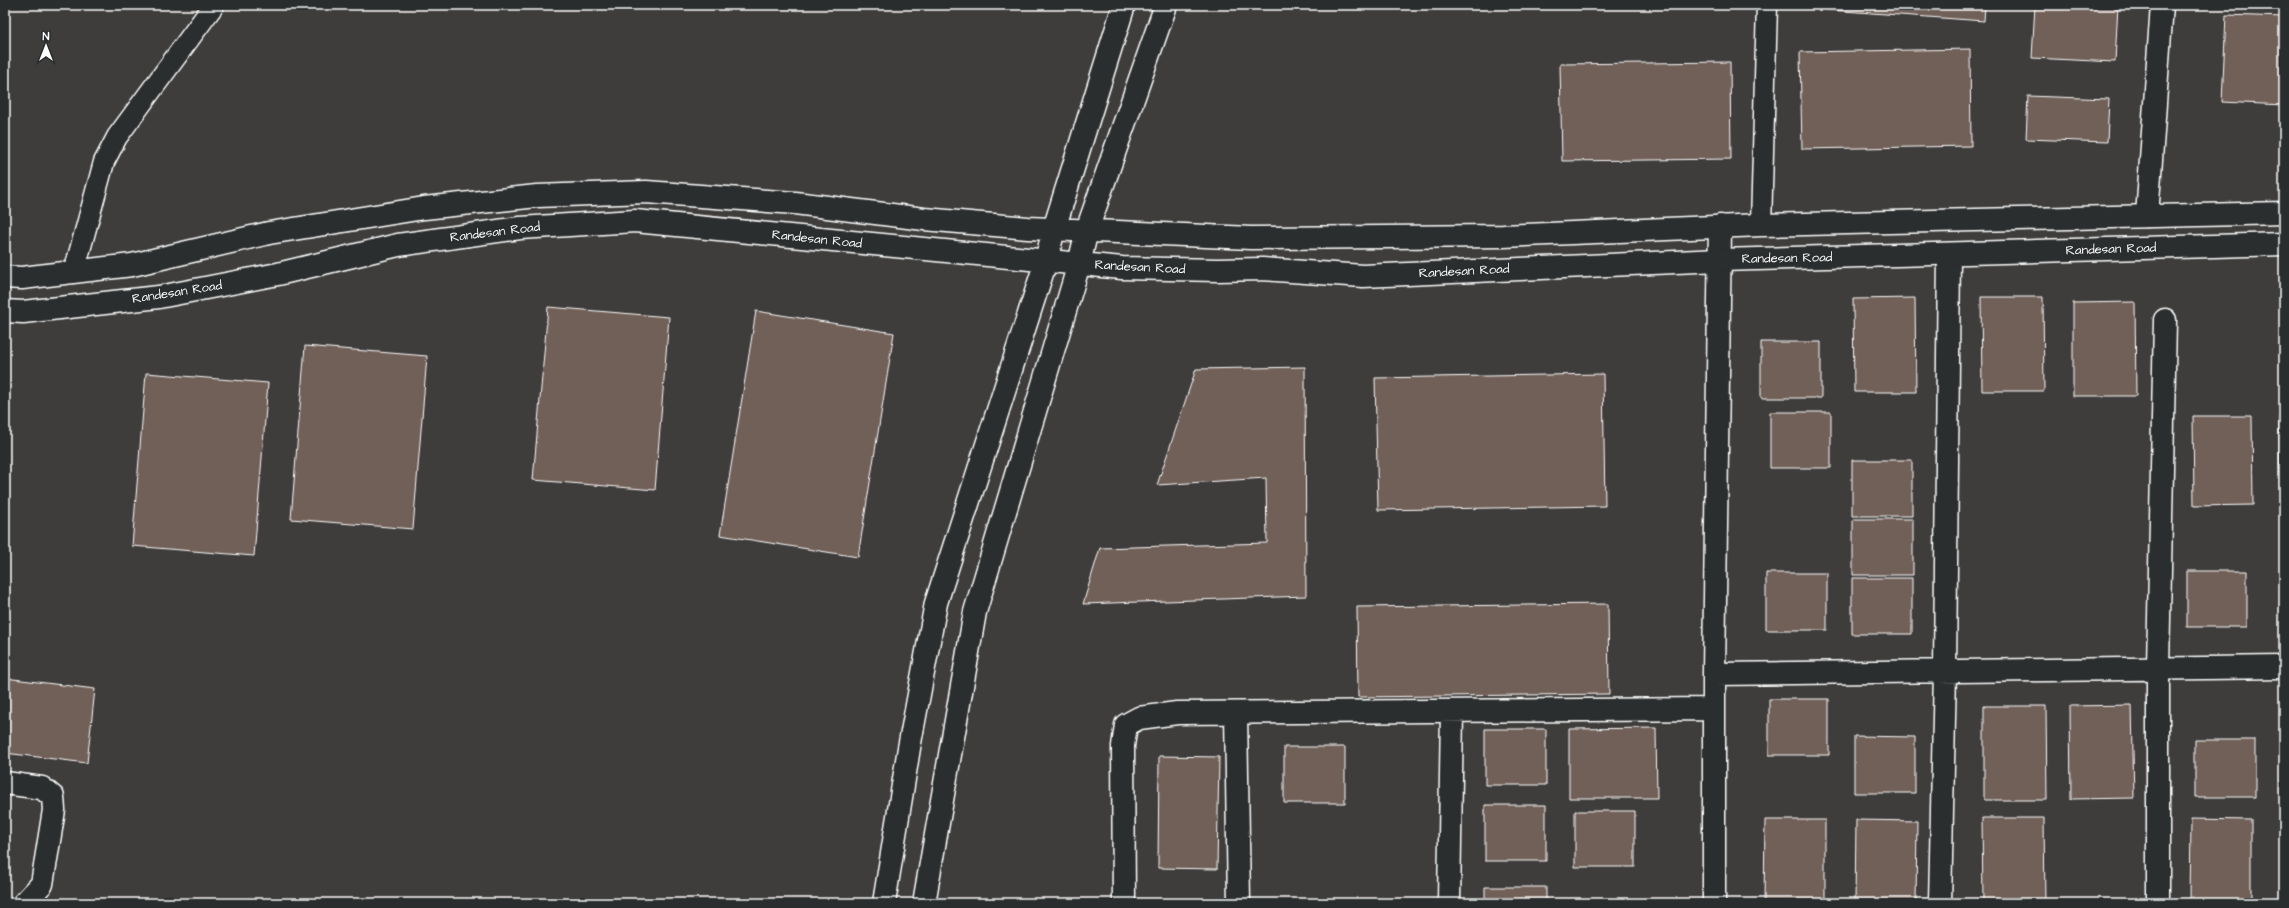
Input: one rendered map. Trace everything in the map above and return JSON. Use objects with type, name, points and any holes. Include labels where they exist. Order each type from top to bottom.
[{"type":"street","points":[[884,903],[909,748],[936,603],[1046,262],[1054,229],[1124,5]]},
{"type":"street","points":[[924,903],[974,612],[1079,264],[1087,230],[1166,5]]},
{"type":"street","points":[[2148,216],[2162,5]]},
{"type":"street","points":[[5,277],[22,278],[132,265],[277,231],[424,208],[537,196],[646,192],[795,203],[924,219],[1054,229],[1251,238],[1503,236],[1761,224],[2284,213]]},
{"type":"street","name":"Randesan Road","points":[[5,311],[23,312],[159,297],[278,274],[398,245],[505,230],[635,221],[1046,262],[1122,268],[1218,270],[1262,269],[1363,276],[1720,260],[2284,244]]},
{"type":"street","points":[[1714,903],[1714,674],[1720,226]]},
{"type":"street","points":[[1940,903],[1945,671],[1949,254]]},
{"type":"street","points":[[2158,903],[2158,668],[2165,320]]},
{"type":"street","points":[[1714,674],[2284,667]]},
{"type":"street","points":[[1124,903],[1123,746],[1126,725],[1139,718],[1177,713],[1714,709]]},
{"type":"street","points":[[1449,903],[1452,711]]},
{"type":"street","points":[[1236,713],[1239,903]]},
{"type":"street","points":[[5,784],[42,788],[53,796],[53,817],[42,884],[24,903]]},
{"type":"lane","points":[[74,272],[104,162],[117,137],[214,5]]},
{"type":"lane","points":[[1761,224],[1767,5]]},
{"type":"building","points":[[1815,5],[1985,5],[1984,21],[1815,9]]},
{"type":"building","points":[[2035,5],[2118,5],[2115,62],[2032,58]]},
{"type":"building","points":[[2226,15],[2284,17],[2284,105],[2222,102]]},
{"type":"building","points":[[1970,49],[1971,146],[1802,149],[1800,52]]},
{"type":"building","points":[[1730,62],[1731,159],[1562,161],[1560,64]]},
{"type":"building","points":[[2028,96],[2109,99],[2107,142],[2026,139]]},
{"type":"building","points":[[1981,297],[2043,297],[2044,391],[1982,391]]},
{"type":"building","points":[[1915,298],[1916,392],[1854,392],[1853,299]]},
{"type":"building","points":[[2135,302],[2136,396],[2073,396],[2073,303]]},
{"type":"building","points":[[548,307],[669,317],[655,490],[533,480]]},
{"type":"building","points":[[756,311],[894,333],[858,557],[720,535]]},
{"type":"building","points":[[1761,342],[1821,342],[1821,398],[1761,398]]},
{"type":"building","points":[[305,346],[427,356],[413,529],[291,519]]},
{"type":"building","points":[[1305,367],[1306,596],[1083,604],[1100,548],[1267,543],[1266,478],[1157,485],[1196,369]]},
{"type":"building","points":[[146,373],[268,383],[254,556],[132,546]]},
{"type":"building","points":[[1603,374],[1605,506],[1378,510],[1375,378]]},
{"type":"building","points":[[1770,412],[1831,412],[1831,468],[1770,468]]},
{"type":"building","points":[[2193,416],[2252,416],[2253,505],[2194,506]]},
{"type":"building","points":[[2279,417],[2284,417],[2284,507],[2280,507]]},
{"type":"building","points":[[1852,460],[1912,460],[1912,516],[1852,516]]},
{"type":"building","points":[[1853,519],[1913,519],[1913,575],[1853,575]]},
{"type":"building","points":[[2283,530],[2284,626],[2282,626]]},
{"type":"building","points":[[2187,571],[2247,571],[2247,627],[2187,627]]},
{"type":"building","points":[[1766,573],[1827,573],[1827,630],[1766,630]]},
{"type":"building","points":[[1852,578],[1912,578],[1912,634],[1852,634]]},
{"type":"building","points":[[1608,604],[1609,694],[1358,697],[1357,607]]},
{"type":"building","points":[[5,678],[95,689],[87,763],[5,753]]},
{"type":"building","points":[[1769,699],[1829,699],[1829,755],[1769,755]]},
{"type":"building","points":[[2283,704],[2284,793],[2281,793]]},
{"type":"building","points":[[2132,705],[2134,798],[2071,799],[2070,706]]},
{"type":"building","points":[[1984,706],[2046,706],[2047,800],[1984,800]]},
{"type":"building","points":[[1656,728],[1657,798],[1569,798],[1569,729]]},
{"type":"building","points":[[1485,729],[1546,729],[1546,785],[1485,785]]},
{"type":"building","points":[[1854,736],[1915,737],[1915,793],[1854,793]]},
{"type":"building","points":[[2195,740],[2255,740],[2255,797],[2195,797]]},
{"type":"building","points":[[1284,747],[1345,747],[1345,803],[1284,803]]},
{"type":"building","points":[[1159,756],[1219,757],[1217,869],[1158,868]]},
{"type":"building","points":[[1485,805],[1546,805],[1546,861],[1485,861]]},
{"type":"building","points":[[1575,811],[1635,811],[1635,867],[1575,867]]},
{"type":"building","points":[[5,812],[9,812],[5,844]]},
{"type":"building","points":[[1982,818],[2044,818],[2045,903],[1983,903]]},
{"type":"building","points":[[2191,819],[2251,820],[2251,903],[2190,903]]},
{"type":"building","points":[[1765,820],[1825,820],[1825,903],[1764,903]]},
{"type":"building","points":[[1856,820],[1917,821],[1916,903],[1855,903]]},
{"type":"building","points":[[1485,887],[1546,887],[1546,903],[1485,903]]}]
